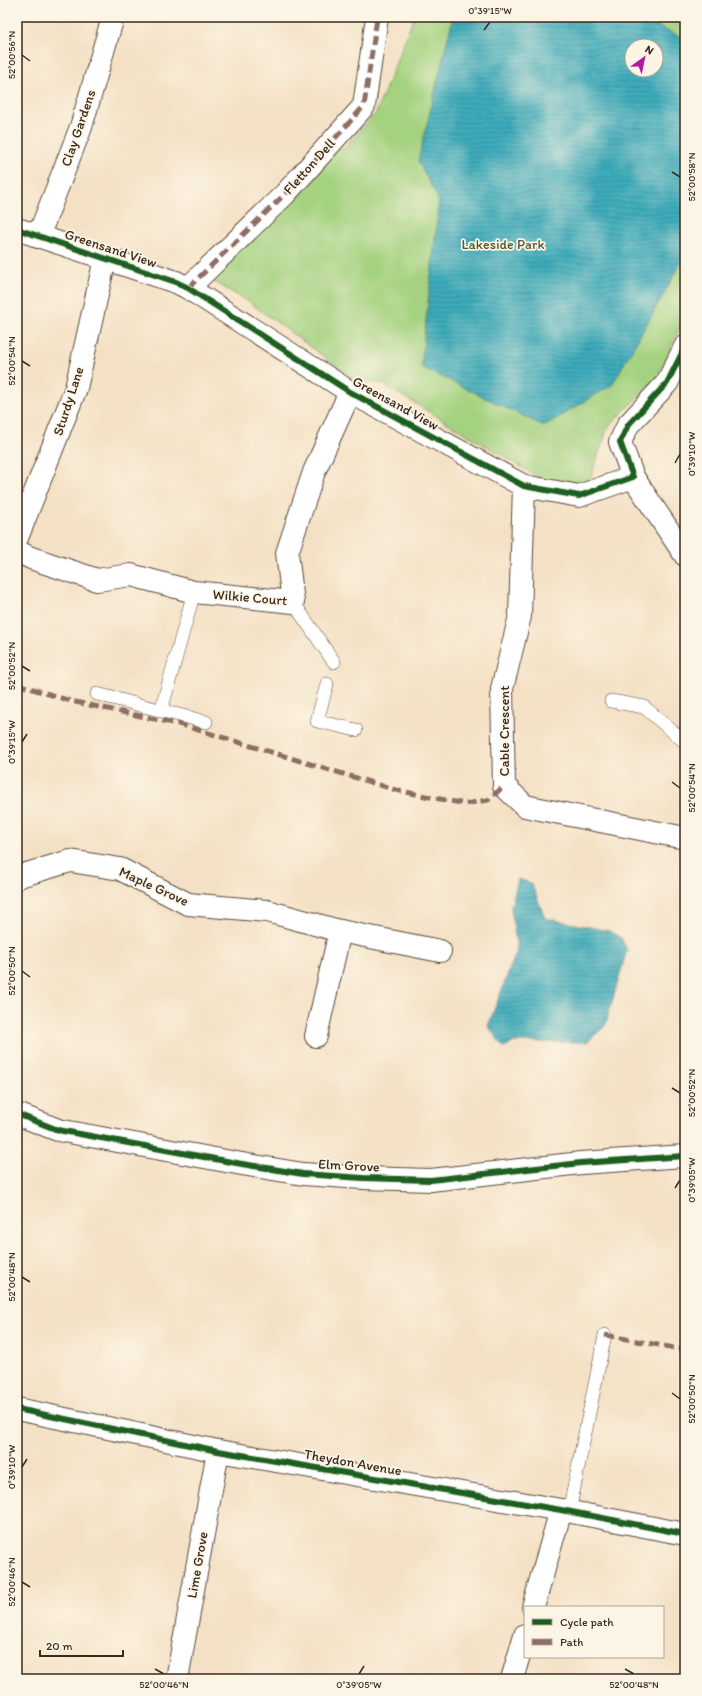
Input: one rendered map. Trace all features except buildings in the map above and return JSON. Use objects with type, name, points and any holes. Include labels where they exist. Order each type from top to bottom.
[{"type":"street","name":"Clay Gardens","points":[[38,237],[81,127],[113,17]]},
{"type":"street","name":"Fletton Dell","points":[[188,288],[284,194],[364,106],[376,17]]},
{"type":"street","name":"Greensand View","points":[[17,229],[176,282],[188,288],[350,392],[524,486],[580,496],[633,477]]},
{"type":"street","name":"Sturdy Lane","points":[[17,538],[76,388],[105,259]]},
{"type":"street","points":[[685,347],[667,383],[628,425],[620,442],[633,477],[685,555]]},
{"type":"street","name":"Wilkie Court","points":[[17,550],[31,558],[97,580],[131,575],[194,592],[293,602],[287,553],[314,472],[350,392]]},
{"type":"street","name":"Cable Crescent","points":[[524,486],[520,616],[502,689],[504,786],[525,806],[685,838]]},
{"type":"street","name":"Maple Grove","points":[[17,878],[70,861],[120,869],[188,904],[267,911],[340,931],[440,951]]},
{"type":"street","points":[[316,1036],[340,931]]},
{"type":"street","name":"Elm Grove","points":[[17,1114],[58,1130],[303,1174],[363,1178],[432,1180],[582,1163],[685,1156]]},
{"type":"street","name":"Theydon Avenue","points":[[17,1409],[218,1451],[565,1511],[685,1534]]},
{"type":"street","name":"Lime Grove","points":[[177,1679],[218,1451]]},
{"type":"street","points":[[533,1606],[565,1511]]},
{"type":"street","points":[[512,1679],[524,1638]]},
{"type":"lane","points":[[161,710],[194,592]]},
{"type":"lane","points":[[293,602],[334,662]]},
{"type":"lane","points":[[327,684],[317,721],[356,730]]},
{"type":"lane","points":[[97,694],[206,722]]},
{"type":"lane","points":[[611,701],[644,707],[685,742]]},
{"type":"lane","points":[[565,1511],[605,1335]]},
{"type":"green space","name":"Lakeside Park","points":[[414,17],[685,17],[685,315],[658,377],[608,427],[589,482],[560,490],[381,383],[359,382],[249,302],[197,272],[332,146],[343,149],[376,113]]},
{"type":"water","name":"Lakeside Park","points":[[453,17],[637,17],[679,36],[685,36],[685,252],[669,285],[612,385],[544,426],[421,367],[439,201],[418,161]]},
{"type":"water","points":[[518,879],[531,883],[545,918],[609,931],[621,938],[627,950],[605,1026],[587,1042],[514,1042],[504,1048],[488,1026],[517,950],[511,908]]},
{"type":"marked path","points":[[188,288],[285,194],[364,106],[377,18]]},
{"type":"marked path","points":[[17,684],[71,701],[182,725],[396,790],[465,804],[488,800],[504,786]]},
{"type":"marked path","points":[[605,1335],[685,1350]]},
{"type":"cycle path","points":[[17,229],[176,282],[188,288],[350,392],[524,486],[579,496],[633,477],[620,442],[628,425],[667,383],[685,347]]},
{"type":"cycle path","points":[[17,1114],[58,1130],[303,1174],[363,1178],[431,1180],[581,1163],[685,1156]]},
{"type":"cycle path","points":[[17,1409],[218,1451],[561,1510],[685,1534]]}]
